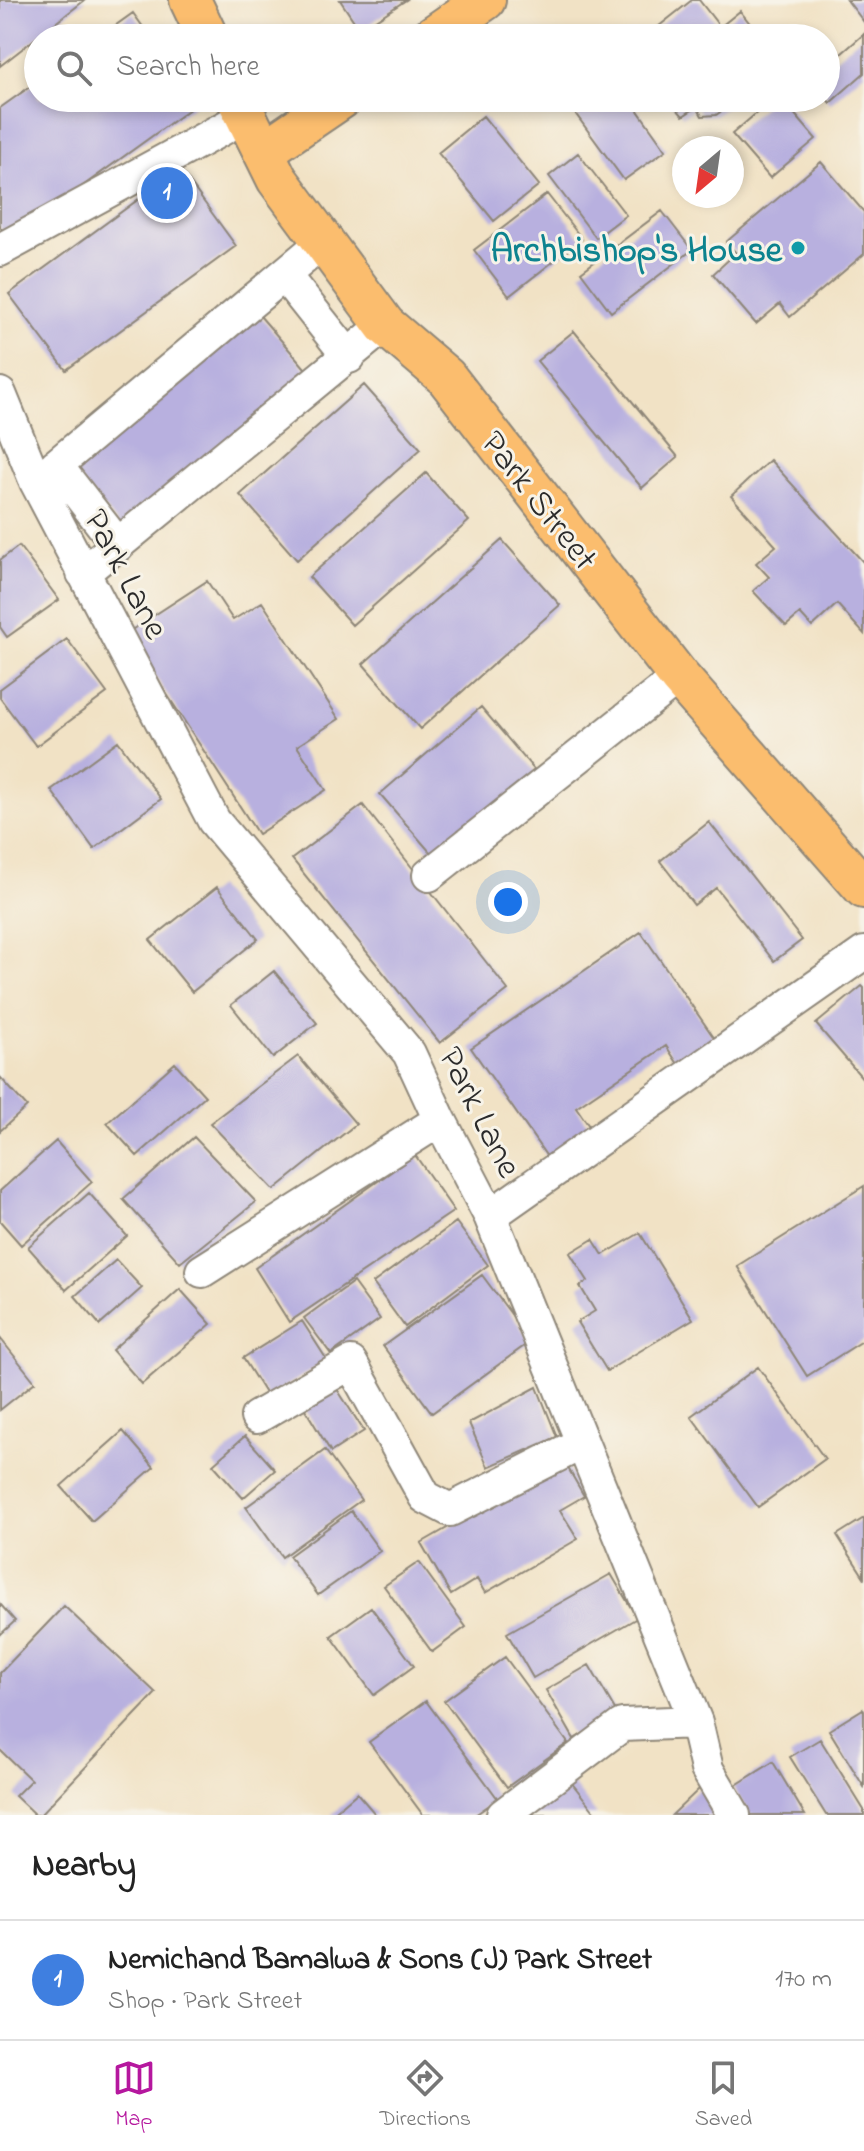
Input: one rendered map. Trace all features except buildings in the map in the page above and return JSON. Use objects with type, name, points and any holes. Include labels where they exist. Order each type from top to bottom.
[{"type":"main road","points":[[190,0],[201,24]]},
{"type":"main road","points":[[450,24],[485,0]]},
{"type":"main road","name":"Park Street","points":[[244,112],[277,179],[385,325],[446,377],[679,677],[864,888]]},
{"type":"main road","points":[[264,151],[321,112]]},
{"type":"street","points":[[0,250],[234,112]]},
{"type":"street","points":[[118,545],[46,474],[323,242]]},
{"type":"street","points":[[284,275],[349,357]]},
{"type":"street","points":[[83,573],[385,325]]},
{"type":"street","name":"Park Lane","points":[[0,394],[46,474],[83,573],[214,821],[409,1053],[490,1216],[696,1722],[707,1769],[734,1815]]},
{"type":"street","points":[[429,875],[679,677]]},
{"type":"street","points":[[490,1216],[864,953]]},
{"type":"street","points":[[202,1271],[440,1120]]},
{"type":"street","points":[[257,1417],[351,1363],[425,1497],[450,1510],[582,1443]]},
{"type":"street","points":[[503,1815],[622,1725],[696,1722]]},
{"type":"place","name":"Nemichand Bamalwa & Sons (J) Park Street","points":[[167,193]]},
{"type":"place","name":"Archbishop's House","points":[[798,248]]}]
